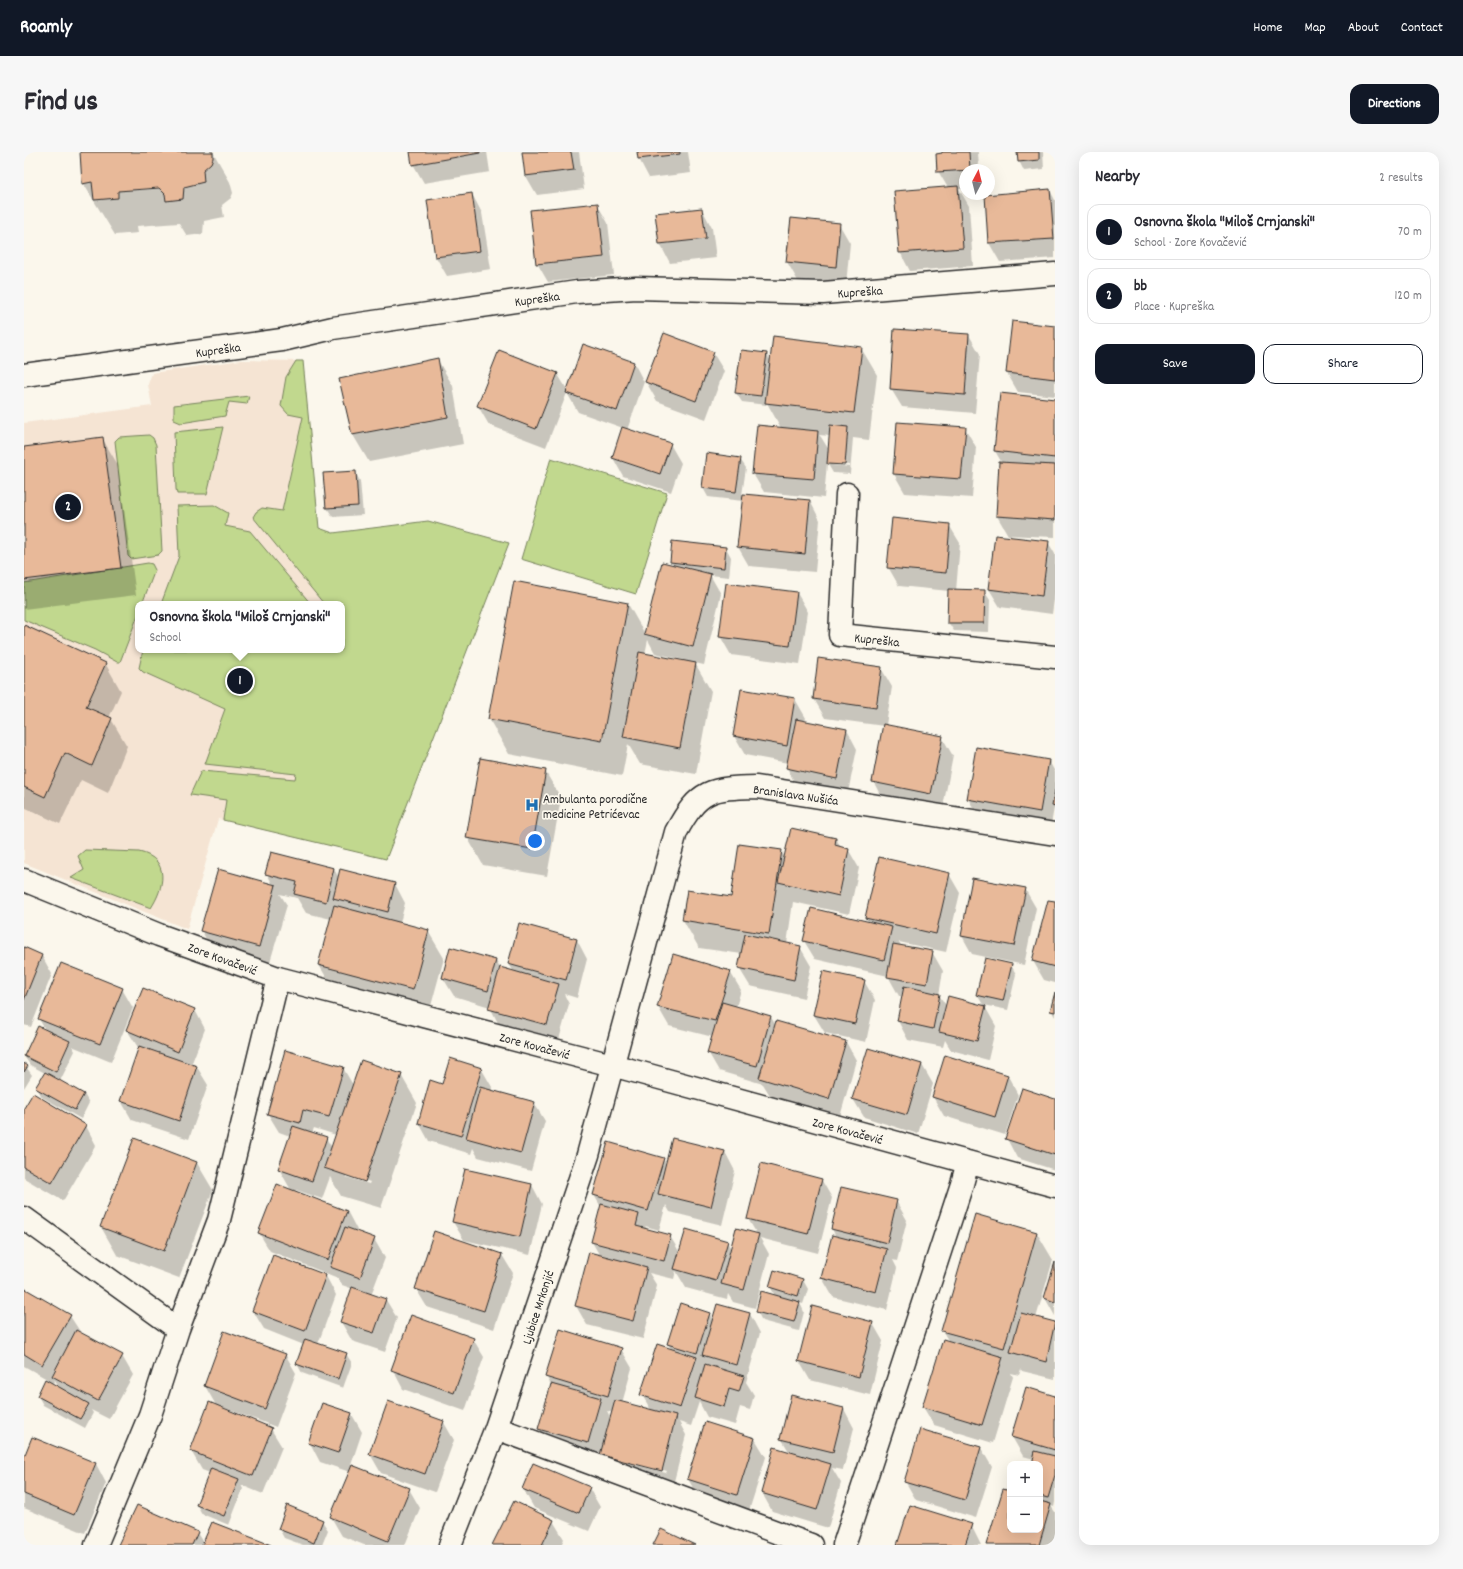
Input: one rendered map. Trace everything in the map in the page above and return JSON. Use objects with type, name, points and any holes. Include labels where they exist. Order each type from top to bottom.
[{"type":"street","name":"Kupreška","points":[[24,375],[274,342],[333,328],[577,292],[636,288],[823,293],[1055,274]]},
{"type":"street","name":"Kupreška","points":[[847,494],[840,635],[1055,657]]},
{"type":"street","name":"Branislava Nušića","points":[[612,1065],[676,832],[686,813],[695,802],[709,792],[729,788],[757,787],[1055,834]]},
{"type":"street","name":"Zore Kovačević","points":[[24,880],[159,935],[278,978],[612,1065],[1055,1186]]},
{"type":"street","points":[[96,1545],[150,1415],[178,1329],[219,1220],[278,978]]},
{"type":"street","name":"Ljubice Mrkonjić","points":[[450,1545],[496,1428],[588,1155],[612,1065]]},
{"type":"street","points":[[844,1545],[960,1192],[968,1162]]},
{"type":"street","points":[[24,1218],[178,1329]]},
{"type":"street","points":[[496,1428],[811,1545]]},
{"type":"shaded area","points":[[241,360],[303,361],[319,528],[333,533],[428,521],[509,543],[386,859],[218,819],[187,929],[24,863],[24,423],[152,406],[148,384],[152,373]]},
{"type":"green space","points":[[296,361],[303,361],[319,528],[333,533],[428,521],[509,543],[386,859],[223,820],[226,800],[190,795],[201,771],[295,779],[296,774],[205,764],[225,709],[143,672],[139,668],[142,653],[345,653],[345,601],[322,601],[253,517],[256,512],[262,508],[282,511],[303,417],[288,414],[281,406],[286,377]]},
{"type":"green space","points":[[249,396],[247,404],[229,402],[225,416],[181,423],[174,420],[174,405]]},
{"type":"green space","points":[[223,427],[207,494],[177,494],[174,432]]},
{"type":"green space","points":[[149,435],[153,438],[156,445],[162,551],[158,555],[131,559],[128,556],[115,441],[119,437]]},
{"type":"green space","points":[[551,458],[667,493],[636,594],[521,559]]},
{"type":"green space","points":[[214,505],[228,513],[225,526],[250,531],[308,601],[162,601],[179,556],[177,506]]},
{"type":"green space","points":[[148,563],[152,564],[155,570],[143,601],[135,601],[135,623],[120,662],[117,662],[95,650],[24,620],[24,583]]},
{"type":"green space","points":[[85,850],[139,852],[156,861],[162,875],[159,892],[151,908],[71,878],[84,870],[78,856]]},
{"type":"building","points":[[80,152],[213,152],[213,158],[211,163],[203,170],[204,182],[184,187],[183,199],[166,201],[165,194],[159,188],[118,191],[118,198],[94,200],[92,182],[82,184]]},
{"type":"building","points":[[410,152],[480,152],[480,153],[412,165]]},
{"type":"building","points":[[522,152],[571,152],[574,170],[525,176]]},
{"type":"building","points":[[637,152],[680,152],[680,154],[638,159]]},
{"type":"building","points":[[969,152],[970,164],[959,164],[959,171],[937,172],[936,154]]},
{"type":"building","points":[[1017,152],[1039,152],[1039,160],[1018,162]]},
{"type":"building","points":[[958,186],[963,248],[899,253],[894,191]]},
{"type":"building","points":[[1050,189],[1054,239],[988,243],[985,200],[995,200],[995,194]]},
{"type":"building","points":[[472,193],[480,251],[435,257],[427,200]]},
{"type":"building","points":[[598,203],[604,257],[536,264],[530,210]]},
{"type":"building","points":[[702,208],[706,239],[659,244],[655,213]]},
{"type":"building","points":[[791,218],[840,223],[836,267],[786,262]]},
{"type":"building","points":[[1012,321],[1055,326],[1055,379],[1006,373]]},
{"type":"building","points":[[894,329],[969,334],[965,395],[890,389]]},
{"type":"building","points":[[664,333],[714,352],[696,401],[645,382]]},
{"type":"building","points":[[773,336],[862,347],[854,413],[765,403]]},
{"type":"building","points":[[583,344],[634,362],[617,411],[566,393]]},
{"type":"building","points":[[499,350],[558,373],[536,429],[477,406]]},
{"type":"building","points":[[741,350],[767,353],[761,396],[735,393]]},
{"type":"building","points":[[438,358],[448,417],[352,435],[339,379]]},
{"type":"building","points":[[1000,393],[1055,399],[1055,458],[994,451]]},
{"type":"building","points":[[897,422],[966,427],[961,479],[893,474]]},
{"type":"building","points":[[757,425],[818,431],[814,479],[752,474]]},
{"type":"building","points":[[830,425],[848,427],[845,465],[827,464]]},
{"type":"building","points":[[622,427],[671,443],[660,474],[612,458]]},
{"type":"building","points":[[103,437],[121,568],[24,580],[24,447]]},
{"type":"building","points":[[706,453],[741,458],[736,492],[702,488]]},
{"type":"building","points":[[999,462],[1055,465],[1055,520],[996,516]]},
{"type":"building","points":[[356,471],[358,506],[326,508],[323,473]]},
{"type":"building","points":[[743,494],[810,500],[805,554],[737,547]]},
{"type":"building","points":[[892,518],[950,524],[946,573],[887,568]]},
{"type":"building","points":[[995,535],[1049,541],[1042,596],[988,589]]},
{"type":"building","points":[[672,541],[726,547],[724,568],[670,562]]},
{"type":"building","points":[[662,562],[711,574],[693,647],[644,634]]},
{"type":"building","points":[[514,581],[628,603],[602,741],[488,719]]},
{"type":"building","points":[[726,583],[797,592],[790,646],[719,637]]},
{"type":"building","points":[[948,589],[985,590],[984,623],[947,623]]},
{"type":"building","points":[[24,625],[106,663],[86,707],[112,718],[92,766],[65,753],[45,797],[24,787]]},
{"type":"building","points":[[639,652],[696,663],[680,748],[623,737]]},
{"type":"building","points":[[818,658],[882,667],[876,708],[813,699]]},
{"type":"building","points":[[741,689],[795,698],[787,746],[733,736]]},
{"type":"building","points":[[796,719],[847,729],[837,779],[786,768]]},
{"type":"building","points":[[883,724],[943,736],[931,794],[872,782]]},
{"type":"building","points":[[976,747],[1049,760],[1040,812],[967,799]]},
{"type":"building","points":[[480,758],[546,770],[532,849],[466,838]]},
{"type":"building","points":[[1055,790],[1055,807],[1052,806]]},
{"type":"building","points":[[791,828],[836,838],[835,845],[849,849],[839,896],[778,882]]},
{"type":"building","points":[[739,844],[782,850],[769,934],[682,920],[687,890],[731,897]]},
{"type":"building","points":[[271,852],[334,868],[326,902],[294,894],[297,882],[265,874]]},
{"type":"building","points":[[879,857],[950,873],[936,934],[865,918]]},
{"type":"building","points":[[218,869],[276,885],[259,947],[200,931]]},
{"type":"building","points":[[340,869],[395,883],[388,912],[333,898]]},
{"type":"building","points":[[972,878],[1026,888],[1014,946],[961,936]]},
{"type":"building","points":[[1048,900],[1055,901],[1055,967],[1032,961]]},
{"type":"building","points":[[334,905],[429,930],[413,990],[318,965]]},
{"type":"building","points":[[811,908],[892,927],[884,960],[803,941]]},
{"type":"building","points":[[519,923],[577,939],[566,980],[508,964]]},
{"type":"building","points":[[745,934],[801,946],[794,980],[738,968]]},
{"type":"building","points":[[893,944],[933,951],[927,984],[887,977]]},
{"type":"building","points":[[24,947],[42,955],[24,1000]]},
{"type":"building","points":[[450,947],[496,960],[488,991],[442,978]]},
{"type":"building","points":[[673,954],[731,971],[715,1021],[657,1007]]},
{"type":"building","points":[[985,958],[1012,964],[1003,1001],[976,995]]},
{"type":"building","points":[[61,963],[123,988],[100,1044],[38,1019]]},
{"type":"building","points":[[500,967],[559,984],[547,1025],[488,1009]]},
{"type":"building","points":[[823,971],[865,980],[855,1024],[813,1015]]},
{"type":"building","points":[[904,986],[940,994],[933,1029],[897,1021]]},
{"type":"building","points":[[143,988],[195,1009],[178,1052],[126,1030]]},
{"type":"building","points":[[1055,992],[1055,1012],[1050,1011]]},
{"type":"building","points":[[948,996],[986,1006],[977,1041],[939,1032]]},
{"type":"building","points":[[722,1002],[771,1016],[757,1066],[707,1053]]},
{"type":"building","points":[[776,1021],[846,1041],[829,1099],[759,1078]]},
{"type":"building","points":[[38,1026],[70,1041],[56,1072],[24,1056]]},
{"type":"building","points":[[139,1046],[197,1066],[179,1121],[120,1101]]},
{"type":"building","points":[[868,1048],[922,1064],[907,1115],[852,1099]]},
{"type":"building","points":[[285,1050],[344,1067],[329,1117],[303,1110],[300,1123],[267,1114]]},
{"type":"building","points":[[945,1055],[1008,1075],[995,1117],[932,1097]]},
{"type":"building","points":[[450,1058],[482,1068],[461,1136],[418,1123],[430,1080],[442,1084]]},
{"type":"building","points":[[361,1060],[402,1074],[365,1182],[324,1168]]},
{"type":"building","points":[[24,1063],[28,1066],[24,1072]]},
{"type":"building","points":[[45,1072],[84,1094],[75,1110],[35,1088]]},
{"type":"building","points":[[480,1087],[535,1102],[521,1153],[466,1138]]},
{"type":"building","points":[[1022,1088],[1055,1099],[1055,1155],[1005,1139]]},
{"type":"building","points":[[33,1093],[86,1125],[52,1183],[24,1167],[24,1108]]},
{"type":"building","points":[[293,1126],[327,1137],[312,1181],[278,1169]]},
{"type":"building","points":[[134,1138],[197,1162],[164,1251],[100,1227]]},
{"type":"building","points":[[672,1138],[725,1151],[711,1207],[658,1194]]},
{"type":"building","points":[[608,1142],[664,1158],[648,1211],[593,1195]]},
{"type":"building","points":[[761,1163],[822,1179],[808,1234],[747,1219]]},
{"type":"building","points":[[465,1169],[532,1184],[520,1237],[452,1222]]},
{"type":"building","points":[[277,1184],[347,1211],[328,1260],[258,1233]]},
{"type":"building","points":[[841,1187],[897,1200],[887,1243],[831,1229]]},
{"type":"building","points":[[601,1204],[639,1214],[636,1226],[671,1235],[664,1261],[591,1242]]},
{"type":"building","points":[[975,1214],[1037,1232],[1004,1348],[941,1331]]},
{"type":"building","points":[[345,1227],[375,1238],[360,1278],[330,1267]]},
{"type":"building","points":[[736,1228],[759,1234],[744,1290],[721,1284]]},
{"type":"building","points":[[686,1229],[728,1241],[716,1281],[674,1269]]},
{"type":"building","points":[[434,1231],[502,1254],[484,1311],[415,1289]]},
{"type":"building","points":[[832,1235],[887,1249],[876,1292],[821,1278]]},
{"type":"building","points":[[589,1252],[647,1267],[633,1321],[575,1306]]},
{"type":"building","points":[[273,1255],[326,1275],[305,1331],[252,1311]]},
{"type":"building","points":[[1055,1262],[1055,1302],[1044,1298]]},
{"type":"building","points":[[774,1270],[803,1279],[798,1296],[769,1287]]},
{"type":"building","points":[[352,1287],[386,1299],[374,1333],[340,1322]]},
{"type":"building","points":[[24,1288],[71,1315],[42,1365],[24,1354]]},
{"type":"building","points":[[761,1291],[800,1302],[794,1322],[756,1312]]},
{"type":"building","points":[[680,1303],[710,1313],[697,1353],[667,1344]]},
{"type":"building","points":[[717,1304],[750,1313],[736,1365],[702,1355]]},
{"type":"building","points":[[812,1306],[873,1322],[859,1377],[798,1361]]},
{"type":"building","points":[[1021,1313],[1055,1322],[1046,1362],[1010,1352]]},
{"type":"building","points":[[411,1315],[474,1338],[454,1393],[391,1370]]},
{"type":"building","points":[[560,1329],[622,1348],[608,1396],[545,1377]]},
{"type":"building","points":[[76,1330],[123,1355],[98,1401],[52,1376]]},
{"type":"building","points":[[224,1331],[286,1354],[265,1409],[204,1386]]},
{"type":"building","points":[[305,1339],[347,1353],[338,1379],[296,1364]]},
{"type":"building","points":[[943,1339],[1003,1357],[982,1425],[922,1407]]},
{"type":"building","points":[[657,1344],[697,1357],[680,1408],[640,1395]]},
{"type":"building","points":[[705,1364],[744,1376],[739,1392],[729,1389],[724,1407],[695,1398]]},
{"type":"building","points":[[45,1379],[89,1404],[80,1419],[37,1396]]},
{"type":"building","points":[[551,1384],[601,1398],[588,1443],[538,1429]]},
{"type":"building","points":[[1026,1387],[1055,1396],[1055,1450],[1011,1437]]},
{"type":"building","points":[[791,1395],[844,1408],[833,1452],[780,1439]]},
{"type":"building","points":[[615,1400],[676,1416],[662,1471],[600,1455]]},
{"type":"building","points":[[388,1401],[444,1421],[425,1474],[369,1454]]},
{"type":"building","points":[[209,1402],[272,1428],[253,1476],[190,1451]]},
{"type":"building","points":[[322,1403],[352,1413],[338,1453],[308,1443]]},
{"type":"building","points":[[705,1422],[755,1438],[737,1495],[687,1479]]},
{"type":"building","points":[[920,1429],[981,1447],[965,1500],[904,1482]]},
{"type":"building","points":[[32,1437],[96,1463],[74,1515],[24,1494],[24,1457]]},
{"type":"building","points":[[774,1447],[831,1464],[817,1510],[761,1493]]},
{"type":"building","points":[[1035,1451],[1055,1456],[1055,1475],[1048,1498],[1043,1497],[1043,1461],[1033,1461]]},
{"type":"building","points":[[533,1463],[590,1487],[579,1513],[522,1489]]},
{"type":"building","points":[[352,1465],[410,1488],[388,1541],[330,1517]]},
{"type":"building","points":[[211,1468],[239,1479],[224,1516],[196,1505]]},
{"type":"building","points":[[1003,1489],[1007,1490],[1007,1533],[1043,1533],[1039,1545],[986,1545]]},
{"type":"building","points":[[514,1501],[554,1520],[542,1545],[492,1545]]},
{"type":"building","points":[[1043,1502],[1051,1504],[1043,1531]]},
{"type":"building","points":[[137,1505],[198,1532],[192,1545],[118,1545]]},
{"type":"building","points":[[287,1505],[323,1520],[314,1543],[278,1529]]},
{"type":"building","points":[[910,1505],[972,1524],[965,1545],[897,1545]]},
{"type":"building","points":[[212,1522],[271,1545],[202,1545]]},
{"type":"building","points":[[661,1529],[695,1545],[653,1545]]},
{"type":"place","name":"bb","points":[[68,507]]},
{"type":"place","name":"Osnovna škola \"Miloš Crnjanski\"","points":[[240,681]]},
{"type":"place","name":"Ambulanta porodične medicine Petrićevac","points":[[532,805]]}]
